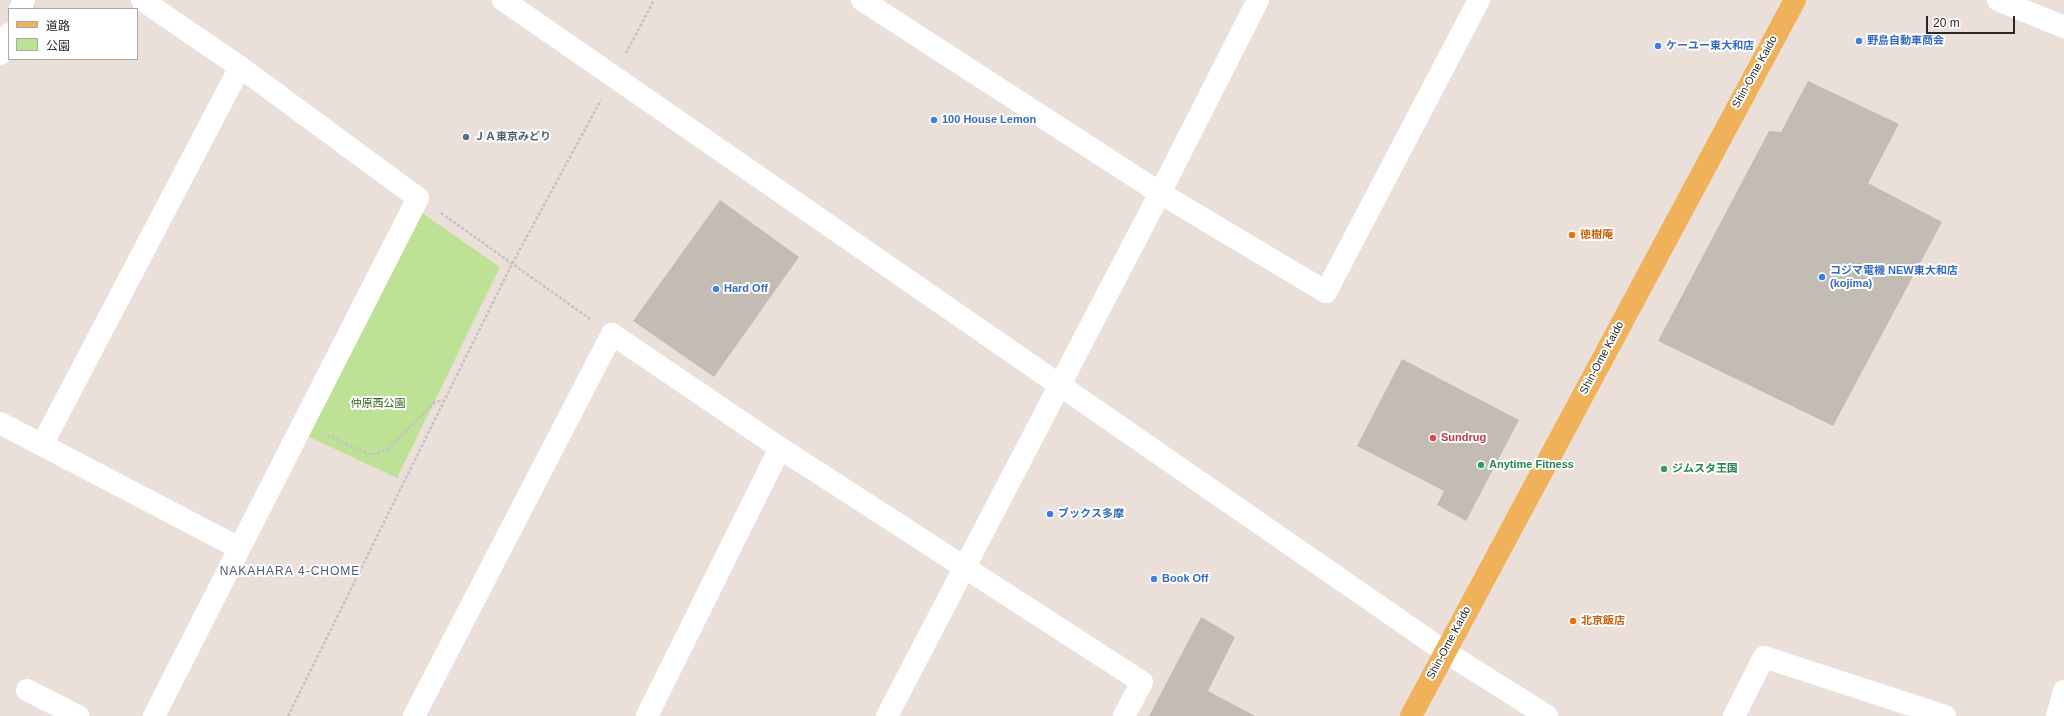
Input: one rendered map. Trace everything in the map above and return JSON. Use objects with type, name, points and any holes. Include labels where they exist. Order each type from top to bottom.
[{"type":"main road","name":"Shin-Ome Kaido","points":[[1411,716],[1444,651],[1795,0]]},
{"type":"street","points":[[142,0],[240,67],[418,198],[238,548],[154,716]]},
{"type":"street","points":[[862,0],[1160,193],[1326,292],[1479,0]]},
{"type":"street","points":[[887,716],[1160,193],[1258,0]]},
{"type":"street","points":[[1998,0],[2064,27]]},
{"type":"street","points":[[513,3],[614,76],[1059,386],[1444,651],[1547,716]]},
{"type":"street","points":[[0,54],[8,36]]},
{"type":"street","points":[[42,445],[240,67]]},
{"type":"street","points":[[414,716],[612,334],[780,448],[1142,682],[1124,716]]},
{"type":"street","points":[[0,423],[238,548]]},
{"type":"street","points":[[647,716],[780,448]]},
{"type":"street","points":[[1734,716],[1764,657],[1945,716]]},
{"type":"street","points":[[27,690],[78,716]]},
{"type":"street","points":[[2057,716],[2064,691]]},
{"type":"path","points":[[288,716],[512,264],[654,0]]},
{"type":"path","points":[[418,198],[612,334]]},
{"type":"path","points":[[324,434],[371,455],[388,449],[434,403],[444,400]]},
{"type":"green space","name":"仲原西公園","points":[[422,213],[500,267],[397,478],[307,436]]},
{"type":"building","points":[[1808,81],[1899,124],[1868,183],[1942,222],[1833,426],[1658,341],[1769,131],[1781,132]]},
{"type":"building","name":"Hard Off","points":[[720,200],[799,257],[714,377],[633,321]]},
{"type":"building","points":[[1402,359],[1519,420],[1466,521],[1437,505],[1444,491],[1357,446]]},
{"type":"building","points":[[1201,617],[1235,637],[1208,691],[1255,716],[1149,716]]},
{"type":"place","name":"野島自動車商会","points":[[1859,41]]},
{"type":"place","name":"ケーユー東大和店","points":[[1658,46]]},
{"type":"place","name":"100 House Lemon","points":[[934,120]]},
{"type":"place","name":"ＪＡ東京みどり","points":[[466,137]]},
{"type":"place","name":"徳樹庵","points":[[1572,235]]},
{"type":"place","name":"コジマ電機 NEW東大和店 (kojima)","points":[[1822,277]]},
{"type":"place","name":"Hard Off","points":[[716,289]]},
{"type":"place","name":"Sundrug","points":[[1433,438]]},
{"type":"place","name":"Anytime Fitness","points":[[1481,465]]},
{"type":"place","name":"ジムスタ王国","points":[[1664,469]]},
{"type":"place","name":"ブックス多摩","points":[[1050,514]]},
{"type":"place","name":"Book Off","points":[[1154,579]]},
{"type":"place","name":"北京飯店","points":[[1573,621]]},
{"type":"district","name":"NAKAHARA 4-CHOME","points":[[290,572]]}]
